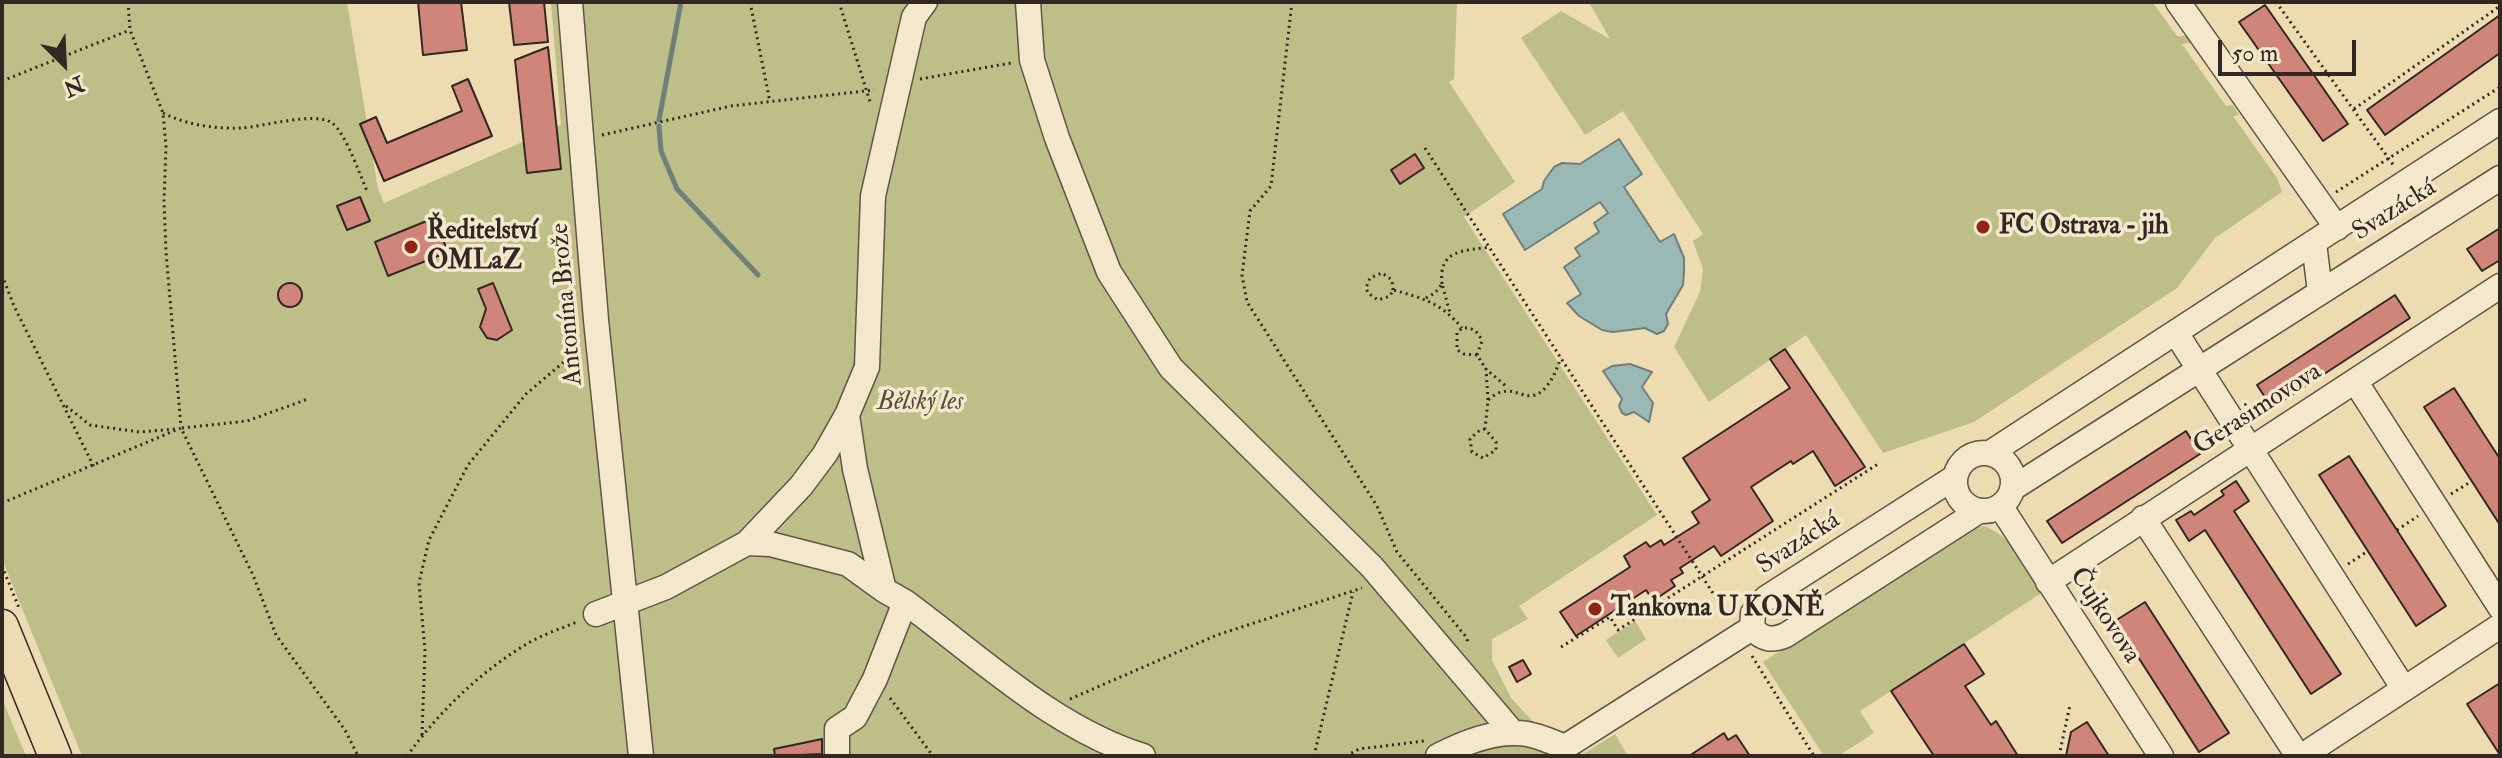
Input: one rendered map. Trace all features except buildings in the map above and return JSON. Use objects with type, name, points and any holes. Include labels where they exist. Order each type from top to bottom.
[{"type":"main road","points":[[2,626],[55,756]]},
{"type":"street","name":"Antonína Brože","points":[[570,2],[583,140],[582,263],[597,329],[641,756]]},
{"type":"street","points":[[596,614],[666,587],[747,543],[801,486],[825,454],[847,415],[867,367],[873,196],[914,17],[925,2]]},
{"type":"street","points":[[1028,2],[1032,60],[1057,138],[1109,272],[1171,368],[1384,582],[1513,733]]},
{"type":"street","name":"Svazácká","points":[[2178,2],[2337,228]]},
{"type":"street","name":"Svazácká","points":[[1990,453],[2500,121]]},
{"type":"street","name":"Svazácká","points":[[1955,477],[1766,598],[1753,613],[1746,632],[1776,639],[1786,635],[2500,178]]},
{"type":"street","points":[[2314,243],[2320,292]]},
{"type":"street","name":"Gerasimovova","points":[[2048,582],[2500,286]]},
{"type":"street","points":[[2176,333],[2404,689]]},
{"type":"street","points":[[2355,381],[2500,607]]},
{"type":"street","points":[[837,756],[837,729],[855,717],[875,679],[895,596],[855,469],[847,415]]},
{"type":"street","points":[[1990,453],[2009,466],[2014,480],[1997,502],[1960,499],[1955,477],[1966,459],[1990,453]]},
{"type":"street","name":"Čujkovova","points":[[1997,502],[2161,756]]},
{"type":"street","points":[[2143,518],[2300,756],[2500,626]]},
{"type":"street","points":[[747,543],[770,544],[848,564],[1049,709],[1109,745],[1143,756]]},
{"type":"street","points":[[1438,756],[1463,743],[1513,733],[1541,738],[1565,747],[1746,632]]},
{"type":"path","points":[[128,2],[130,30],[163,113],[166,252],[181,428],[253,575],[276,635],[345,730],[358,756]]},
{"type":"path","points":[[750,2],[770,102]]},
{"type":"path","points":[[839,2],[872,106]]},
{"type":"path","points":[[1292,2],[1271,186],[1250,211],[1242,275],[1247,302],[1377,506],[1397,552],[1467,638],[1470,651]]},
{"type":"path","points":[[2276,2],[2405,182]]},
{"type":"path","points":[[2280,7],[2287,2]]},
{"type":"path","points":[[2354,109],[2500,6]]},
{"type":"path","points":[[2,81],[130,30]]},
{"type":"path","points":[[583,140],[731,106],[867,92],[899,83],[1032,60]]},
{"type":"path","points":[[2320,202],[2500,87]]},
{"type":"path","points":[[163,113],[192,123],[217,127],[264,126],[324,119],[333,123],[341,136],[368,193]]},
{"type":"path","points":[[1425,148],[1703,577],[1746,632],[1814,756]]},
{"type":"path","points":[[1450,315],[1442,284],[1444,263],[1458,251],[1491,247]]},
{"type":"path","points":[[1376,273],[1388,275],[1393,290],[1390,296],[1378,300],[1368,293],[1367,282],[1376,273]]},
{"type":"path","points":[[2,275],[14,306],[94,467]]},
{"type":"path","points":[[1426,298],[1442,284]]},
{"type":"path","points":[[1393,290],[1426,298],[1462,328],[1474,329],[1482,341],[1477,355]]},
{"type":"path","points":[[1462,328],[1457,333],[1457,350],[1477,355]]},
{"type":"path","points":[[422,735],[425,651],[419,583],[429,540],[468,465],[526,394],[575,353],[597,329]]},
{"type":"path","points":[[1477,355],[1486,369],[1508,388],[1528,397],[1539,394],[1548,385],[1561,358]]},
{"type":"path","points":[[1485,429],[1470,439],[1472,452],[1483,458],[1496,450],[1496,442],[1485,429],[1488,400],[1486,369]]},
{"type":"path","points":[[1488,400],[1508,388]]},
{"type":"path","points":[[66,406],[90,425],[139,432],[247,421],[308,399]]},
{"type":"path","points":[[2,503],[181,428]]},
{"type":"path","points":[[1561,647],[1610,617],[1618,630],[1878,464]]},
{"type":"path","points":[[1049,709],[1217,635],[1384,582]]},
{"type":"path","points":[[1314,756],[1353,591]]},
{"type":"path","points":[[407,756],[422,735],[482,673],[528,643],[596,614]]},
{"type":"path","points":[[875,679],[933,756]]},
{"type":"path","points":[[2059,756],[2070,705]]},
{"type":"path","points":[[1346,756],[1359,749],[1417,740],[1463,743]]},
{"type":"green space","name":"Bělský les","points":[[2,2],[347,2],[378,189],[384,203],[561,125],[551,2],[1457,2],[1454,79],[1449,82],[1515,182],[1464,217],[1657,515],[1519,606],[1528,619],[1492,639],[1492,660],[1511,698],[1565,756],[82,756],[2,559]]},
{"type":"green space","name":"FC Ostrava - jih","points":[[1589,2],[2160,2],[2153,3],[2177,36],[2191,36],[2195,42],[2182,44],[2226,106],[2233,105],[2239,115],[2233,116],[2277,178],[2282,192],[2215,238],[2177,288],[1974,422],[1883,453],[1806,335],[1709,402],[1674,347],[1700,292],[1703,269],[1693,241],[1703,234],[1623,111],[1585,135],[1521,38],[1561,11],[1610,39]]},
{"type":"green space","points":[[1984,526],[2011,545],[2043,592],[1860,711],[1874,733],[1838,756],[1824,756],[1763,662],[1970,529]]},
{"type":"green space","points":[[1635,621],[1646,639],[1618,658],[1606,640]]},
{"type":"green space","points":[[2,699],[26,756],[2,756]]},
{"type":"green space","points":[[1615,734],[1628,756],[1580,756]]},
{"type":"water","points":[[1619,139],[1642,174],[1624,187],[1660,242],[1674,234],[1684,258],[1683,285],[1666,314],[1668,324],[1664,331],[1657,334],[1645,328],[1613,332],[1602,330],[1579,316],[1567,303],[1581,294],[1564,267],[1580,256],[1575,248],[1599,232],[1594,223],[1608,213],[1600,202],[1525,250],[1503,214],[1542,189],[1554,167],[1562,163],[1580,164]]},
{"type":"water","points":[[1630,364],[1652,372],[1642,387],[1653,403],[1649,422],[1634,412],[1622,413],[1619,406],[1622,399],[1603,371],[1612,366]]},
{"type":"waterway","points":[[659,120],[681,2]]},
{"type":"waterway","points":[[659,126],[661,151],[677,189],[758,275]]},
{"type":"place","name":"FC Ostrava - jih","points":[[1983,227]]},
{"type":"place","name":"Ředitelství OMLaZ","points":[[411,247]]},
{"type":"place","name":"Tankovna U KONĚ","points":[[1595,609]]}]
